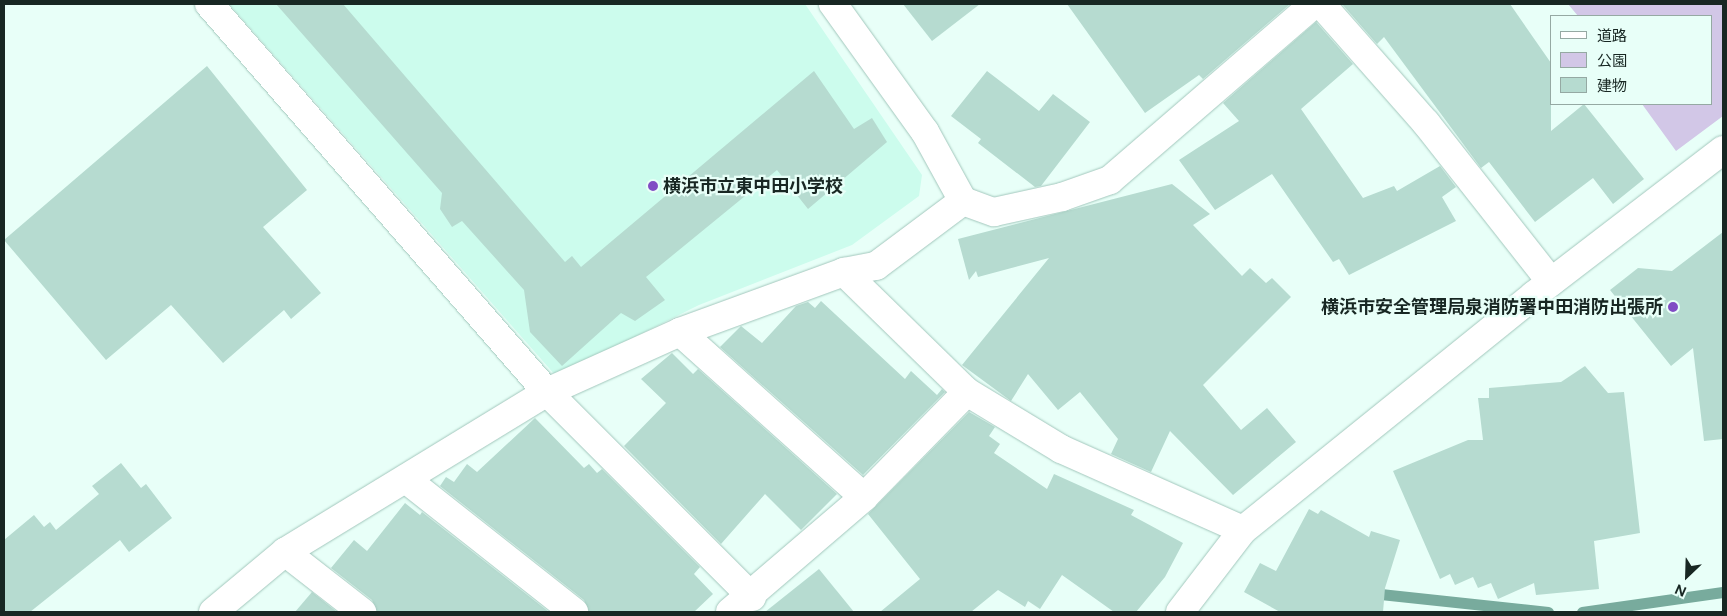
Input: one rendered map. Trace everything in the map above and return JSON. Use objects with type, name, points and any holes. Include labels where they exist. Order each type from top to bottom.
[{"type":"street","points":[[209,4],[547,392],[752,596]]},
{"type":"street","points":[[834,4],[925,132],[963,201],[994,212],[1062,197],[1110,180],[1314,4]]},
{"type":"street","points":[[1321,4],[1426,123],[1551,282]]},
{"type":"street","points":[[1180,612],[1243,530],[1551,282],[1723,150]]},
{"type":"street","points":[[212,612],[285,552],[406,480],[547,392],[680,332],[844,272],[876,266],[963,201]]},
{"type":"street","points":[[844,272],[967,392],[1061,449],[1243,530]]},
{"type":"street","points":[[680,332],[864,497]]},
{"type":"street","points":[[730,612],[752,596],[864,497],[967,392]]},
{"type":"street","points":[[406,480],[574,612]]},
{"type":"street","points":[[285,552],[362,612]]},
{"type":"shaded area","name":"横浜市立東中田小学校","points":[[229,4],[805,4],[922,175],[919,196],[852,245],[699,305],[556,376]]},
{"type":"green space","points":[[1568,4],[1723,4],[1723,116],[1676,151],[1643,105],[1712,105],[1712,15],[1577,15]]},
{"type":"building","points":[[276,4],[343,4],[565,262],[572,256],[581,267],[814,71],[854,129],[872,118],[887,142],[808,209],[777,170],[646,277],[665,300],[635,321],[621,313],[562,366],[530,332],[524,290],[462,221],[452,227],[440,209],[442,193]]},
{"type":"building","points":[[903,4],[980,4],[932,41]]},
{"type":"building","points":[[1067,4],[1290,4],[1203,79],[1199,75],[1145,113]]},
{"type":"building","points":[[1342,4],[1510,4],[1550,62],[1551,131],[1585,105],[1644,179],[1613,204],[1593,178],[1535,222],[1489,162],[1481,168],[1384,37],[1377,44]]},
{"type":"building","points":[[1316,22],[1353,64],[1301,109],[1363,198],[1394,186],[1397,191],[1440,166],[1456,187],[1442,197],[1456,221],[1349,275],[1339,259],[1333,262],[1272,174],[1215,210],[1179,160],[1239,121],[1223,103]]},
{"type":"building","points":[[207,66],[307,190],[263,227],[321,293],[291,319],[284,310],[223,363],[171,305],[106,360],[4,240]]},
{"type":"building","points":[[987,71],[1039,111],[1053,94],[1090,122],[1041,186],[1035,187],[978,143],[981,139],[951,116]]},
{"type":"building","points":[[1172,184],[1210,214],[1193,225],[1242,276],[1250,268],[1266,283],[1272,278],[1291,297],[1203,385],[1241,430],[1267,408],[1296,442],[1233,495],[1170,431],[1151,472],[1111,454],[1118,439],[1080,392],[1058,410],[1028,374],[1011,401],[962,365],[1049,258],[978,277],[976,271],[969,280],[958,239]]},
{"type":"building","name":"横浜市安全管理局泉消防署中田消防出張所","points":[[1723,232],[1723,439],[1704,441],[1693,348],[1671,366],[1610,290],[1638,268],[1672,271]]},
{"type":"building","points":[[821,301],[905,379],[911,371],[937,395],[942,389],[945,392],[863,475],[720,347],[741,326],[762,343],[796,306],[808,302],[815,308]]},
{"type":"building","points":[[672,353],[693,374],[698,369],[837,494],[801,530],[765,494],[721,544],[624,446],[666,403],[641,379]]},
{"type":"building","points":[[1585,366],[1608,393],[1624,392],[1640,533],[1594,541],[1599,589],[1536,595],[1534,583],[1498,599],[1491,583],[1478,588],[1473,577],[1455,585],[1450,574],[1440,579],[1393,471],[1468,440],[1483,440],[1478,398],[1489,398],[1489,388],[1561,382]]},
{"type":"building","points":[[969,412],[995,427],[989,436],[1000,444],[994,453],[1047,489],[1054,474],[1134,510],[1131,515],[1183,543],[1165,577],[1136,612],[1114,612],[1062,575],[1040,609],[1028,601],[1025,607],[998,590],[971,612],[880,612],[920,579],[868,514]]},
{"type":"building","points":[[535,418],[584,468],[589,464],[597,473],[602,469],[700,567],[694,574],[713,594],[694,612],[589,612],[584,600],[440,486],[446,477],[454,482],[467,464],[477,472]]},
{"type":"building","points":[[121,463],[141,488],[146,484],[172,518],[129,552],[120,540],[30,612],[4,612],[4,540],[34,515],[44,527],[50,522],[56,530],[99,494],[92,486]]},
{"type":"building","points":[[405,503],[420,515],[422,512],[549,612],[377,612],[372,600],[331,568],[354,540],[367,551]]},
{"type":"building","points":[[1309,509],[1318,514],[1321,510],[1369,537],[1371,531],[1400,540],[1385,588],[1383,612],[1280,612],[1244,592],[1260,563],[1276,571]]},
{"type":"building","points":[[819,569],[854,612],[765,612]]},
{"type":"building","points":[[312,592],[337,612],[295,612]]},
{"type":"waterway","points":[[1582,612],[1723,592]]},
{"type":"waterway","points":[[1371,593],[1548,612]]},
{"type":"place","name":"横浜市立東中田小学校","points":[[653,186]]},
{"type":"place","name":"横浜市安全管理局泉消防署中田消防出張所","points":[[1673,307]]}]
